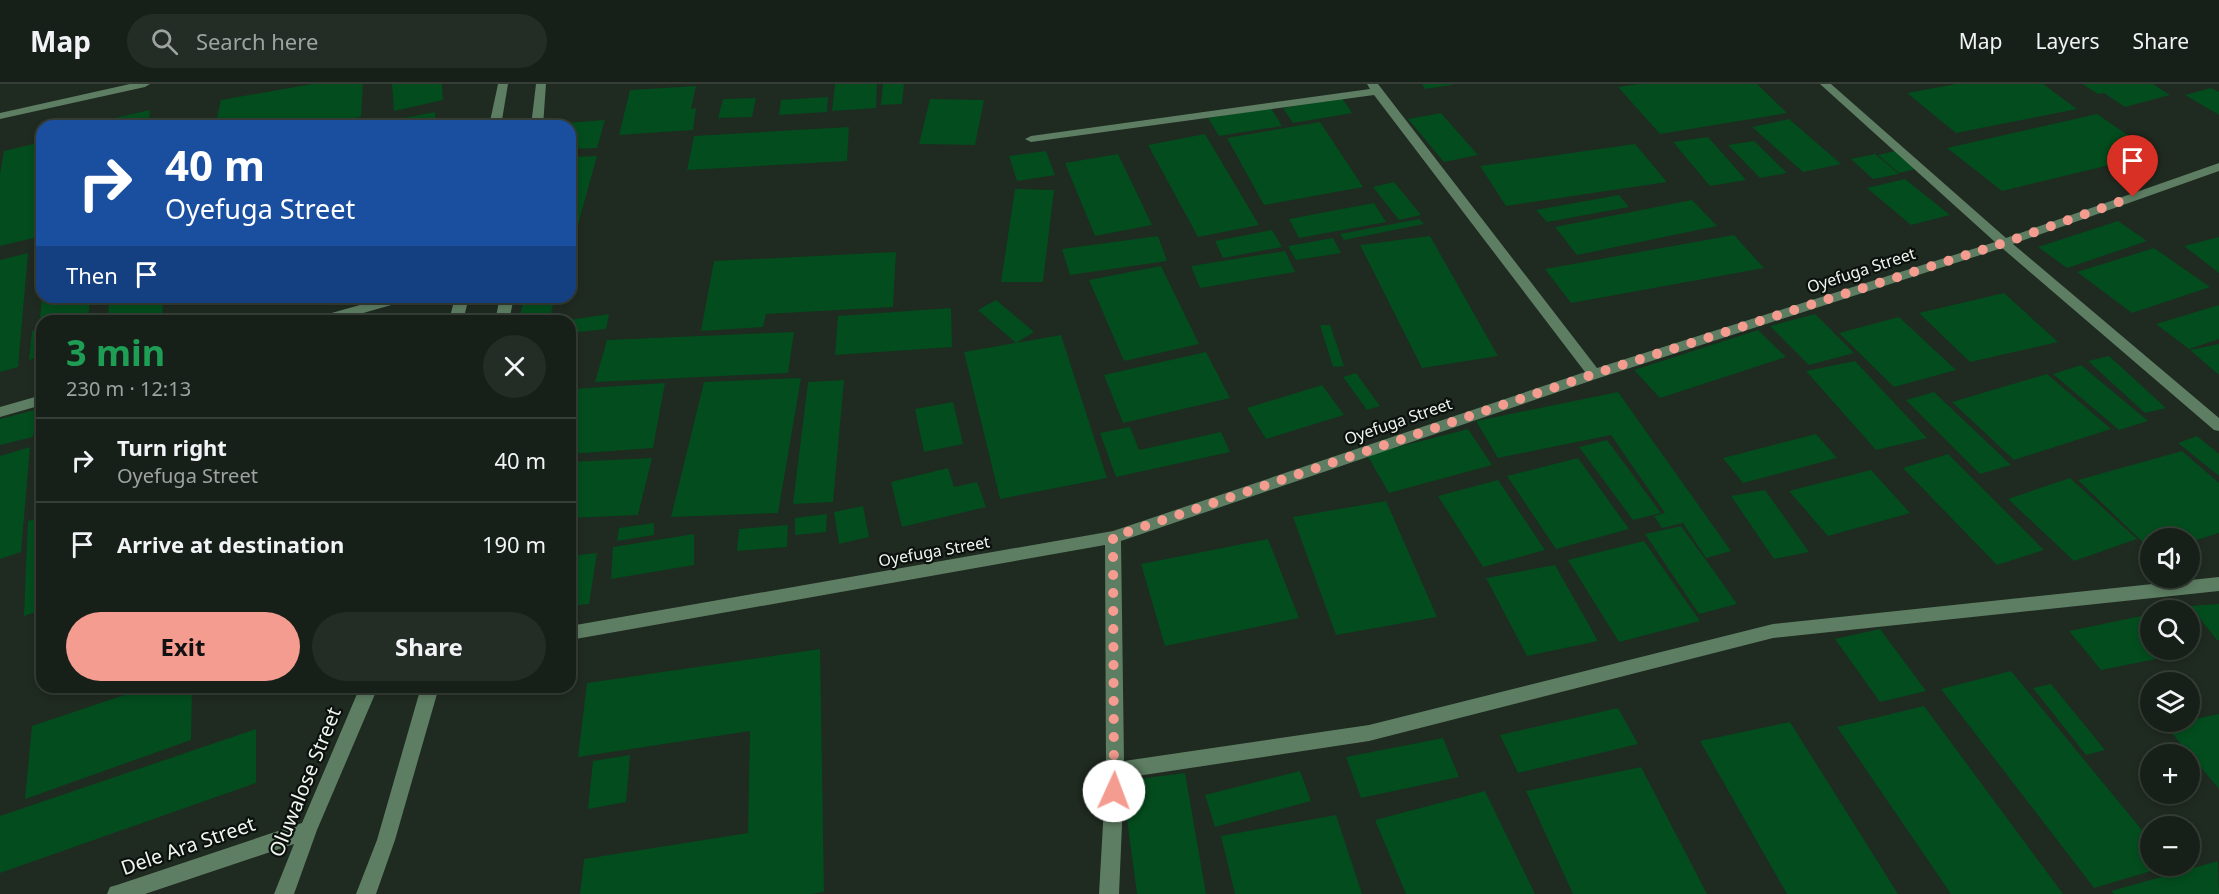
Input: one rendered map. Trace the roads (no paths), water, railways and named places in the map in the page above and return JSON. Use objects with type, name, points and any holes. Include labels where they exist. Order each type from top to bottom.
[{"type":"street","points":[[0,116],[145,84]]},
{"type":"street","points":[[496,120],[502,84]]},
{"type":"street","points":[[538,120],[541,84]]},
{"type":"street","points":[[1825,84],[2004,243],[2219,426]]},
{"type":"street","points":[[1031,139],[1375,88],[1594,374]]},
{"type":"street","name":"Oyefuga Street","points":[[576,632],[1113,537],[1594,374],[2004,243],[2219,167]]},
{"type":"street","points":[[340,315],[383,303]]},
{"type":"street","points":[[0,412],[36,402]]},
{"type":"street","points":[[1109,894],[1115,771],[1113,537]]},
{"type":"street","points":[[1115,771],[1369,733],[1773,631],[2219,584]]},
{"type":"street","name":"Oluwalose Street","points":[[284,894],[308,830],[366,693]]},
{"type":"street","points":[[366,894],[386,840],[428,693]]},
{"type":"street","name":"Dele Ara Street","points":[[117,894],[308,830]]}]
